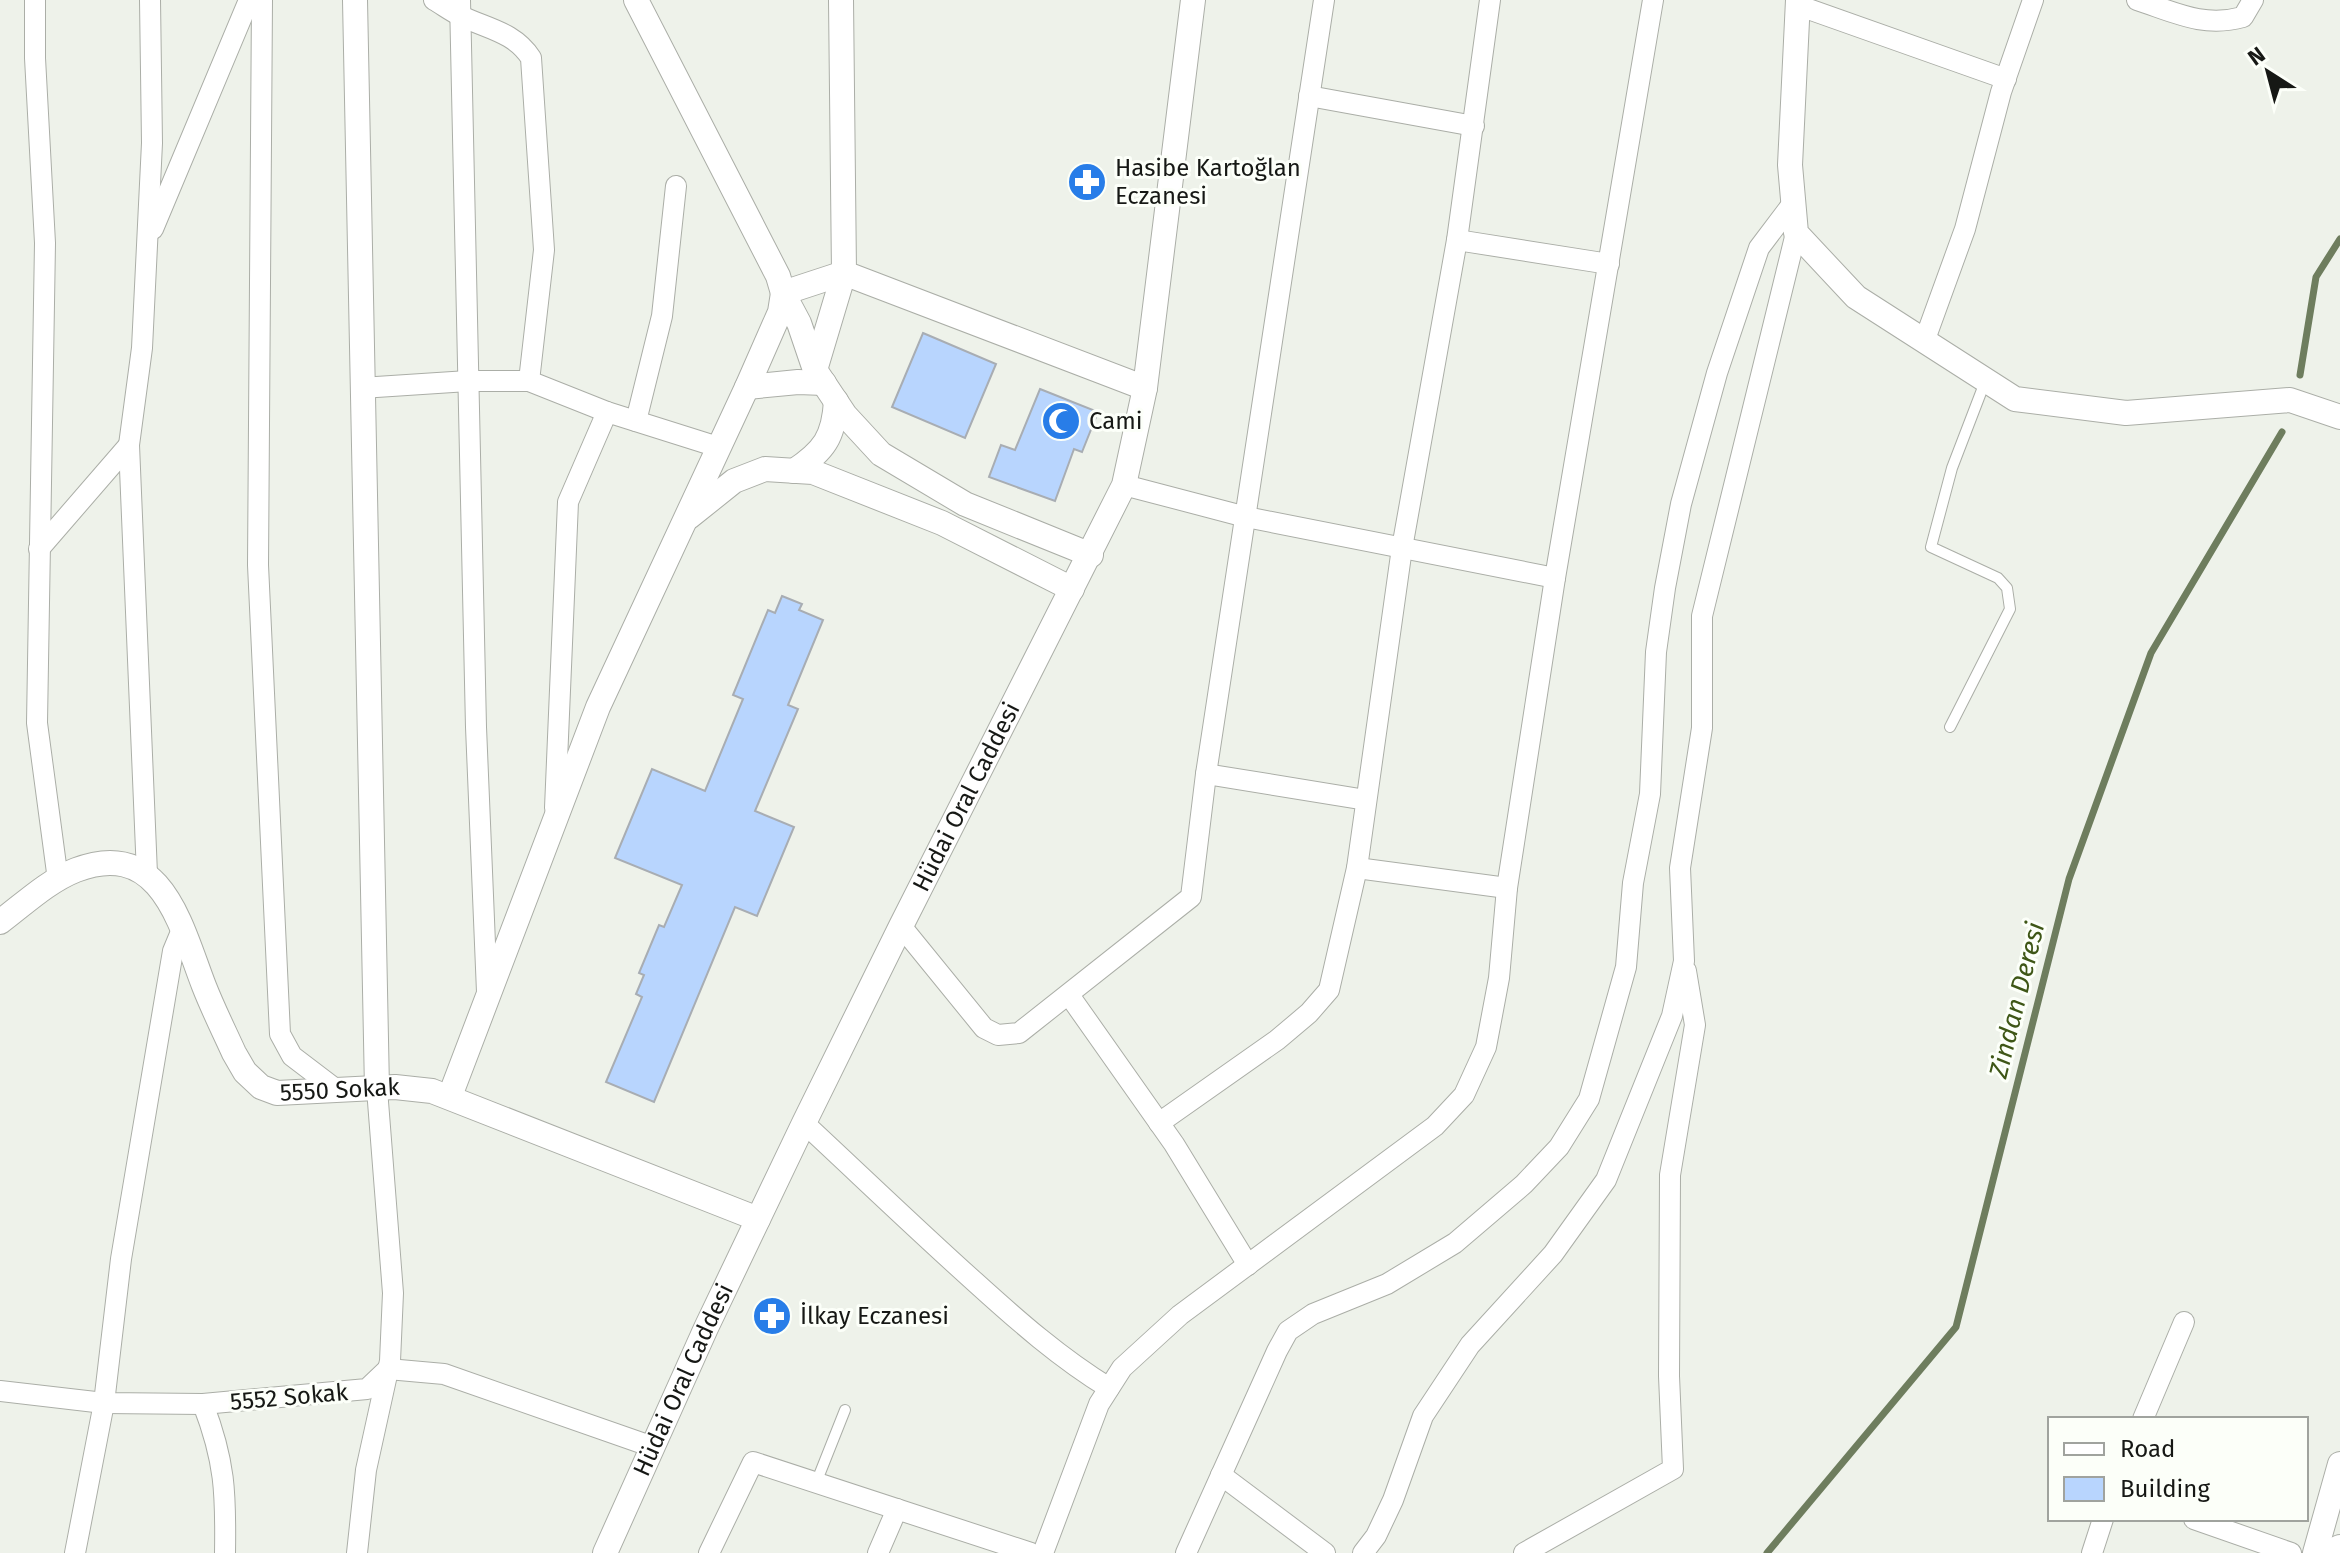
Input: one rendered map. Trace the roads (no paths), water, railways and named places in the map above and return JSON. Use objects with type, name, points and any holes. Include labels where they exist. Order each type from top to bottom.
[{"type":"street","points":[[35,0],[45,243],[37,723],[58,880]]},
{"type":"street","points":[[0,922],[58,880],[92,865],[129,866],[147,874],[129,445],[142,348],[152,143],[150,0]]},
{"type":"street","points":[[236,0],[236,30]]},
{"type":"street","points":[[147,244],[249,0]]},
{"type":"street","points":[[262,0],[258,565],[280,1034],[292,1056],[338,1091]]},
{"type":"street","points":[[355,0],[377,1089],[393,1293],[388,1369],[366,1470],[357,1553]]},
{"type":"street","points":[[434,0],[461,8],[503,32],[522,44],[531,58],[544,250],[529,381]]},
{"type":"street","points":[[636,0],[778,276],[825,385],[835,424],[829,438],[813,458],[794,471]]},
{"type":"street","points":[[825,385],[844,273],[841,0]]},
{"type":"street","name":"Hüdai Oral Caddesi","points":[[605,1553],[804,1123],[1124,485],[1145,388],[1193,0]]},
{"type":"street","points":[[901,926],[984,1028],[998,1035],[1019,1033],[1191,897],[1206,774],[1324,0]]},
{"type":"street","points":[[1159,1123],[1277,1040],[1309,1013],[1329,990],[1357,868],[1402,548],[1457,240],[1490,0]]},
{"type":"street","points":[[1043,1553],[1099,1404],[1122,1368],[1180,1315],[1435,1126],[1464,1095],[1486,1047],[1499,978],[1507,888],[1555,578],[1653,0]]},
{"type":"street","points":[[1924,342],[1965,229],[2006,79],[2033,0]]},
{"type":"street","points":[[2137,0],[2201,21],[2224,23],[2243,17],[2253,0]]},
{"type":"street","points":[[1524,1553],[1673,1469],[1669,1376],[1670,1175],[1695,1025],[1684,961],[1680,868],[1702,728],[1702,616],[1796,233],[1790,165],[1798,3],[2006,79]]},
{"type":"street","points":[[461,8],[476,727],[487,1004]]},
{"type":"street","points":[[1309,96],[1474,126]]},
{"type":"street","points":[[636,421],[662,316],[676,186]]},
{"type":"street","points":[[1186,1553],[1288,1331],[1313,1314],[1387,1284],[1455,1243],[1524,1184],[1559,1147],[1589,1099],[1626,967],[1633,883],[1650,794],[1656,652],[1681,504],[1717,373],[1759,248],[1793,203]]},
{"type":"street","points":[[1796,233],[1856,297],[2015,399],[2126,413],[2290,400],[2340,417]]},
{"type":"street","points":[[1457,240],[1609,264]]},
{"type":"street","points":[[783,293],[844,273],[1145,388]]},
{"type":"street","points":[[450,1096],[598,707],[747,387],[780,312],[783,293]]},
{"type":"street","points":[[361,388],[468,381],[529,381],[607,412],[718,447],[765,469],[813,472],[942,523],[1072,589]]},
{"type":"street","points":[[747,387],[798,382],[825,385],[881,454],[965,504],[1091,555]]},
{"type":"street","points":[[555,824],[568,502],[607,412]]},
{"type":"street","points":[[39,549],[129,445]]},
{"type":"street","points":[[684,521],[734,481],[765,469]]},
{"type":"street","points":[[1124,485],[1246,517],[1555,578]]},
{"type":"street","points":[[1206,774],[1366,800]]},
{"type":"street","points":[[1357,868],[1507,888]]},
{"type":"street","name":"5550 Sokak","points":[[147,874],[171,903],[183,927],[205,988],[234,1053],[253,1080],[267,1091],[414,1088],[450,1096],[758,1219]]},
{"type":"street","points":[[75,1553],[104,1403],[121,1259],[173,951],[183,927]]},
{"type":"street","points":[[1363,1553],[1376,1536],[1393,1500],[1423,1416],[1470,1345],[1553,1254],[1606,1180],[1672,1016],[1684,961]]},
{"type":"street","points":[[1069,995],[1159,1123],[1248,1265]]},
{"type":"street","points":[[804,1123],[1024,1326],[1075,1368],[1109,1388]]},
{"type":"street","points":[[2144,1417],[2184,1322]]},
{"type":"street","points":[[388,1369],[444,1374],[653,1447]]},
{"type":"street","name":"5552 Sokak","points":[[0,1391],[104,1403],[203,1404],[367,1389],[388,1369]]},
{"type":"street","points":[[203,1404],[218,1443],[226,1491],[225,1553]]},
{"type":"street","points":[[709,1553],[753,1462],[1031,1553]]},
{"type":"street","points":[[2315,1553],[2340,1464]]},
{"type":"street","points":[[1221,1475],[1325,1553]]},
{"type":"street","points":[[878,1553],[897,1509]]},
{"type":"street","points":[[2092,1553],[2102,1521]]},
{"type":"street","points":[[2200,1521],[2291,1553]]},
{"type":"street","points":[[2327,1553],[2340,1547]]},
{"type":"lane","points":[[1950,727],[2010,609],[2007,588],[1998,578],[1931,547],[1952,468],[1985,381]]},
{"type":"lane","points":[[816,1483],[845,1410]]},
{"type":"waterway","name":"Zindan Deresi","points":[[2300,375],[2316,277],[2340,239]]},
{"type":"waterway","name":"Zindan Deresi","points":[[1767,1553],[1956,1327],[2069,879],[2151,653],[2282,432]]},
{"type":"place","name":"Hasibe Kartoğlan Eczanesi","points":[[1087,182]]},
{"type":"place","name":"Cami","points":[[1061,421]]},
{"type":"place","name":"İlkay Eczanesi","points":[[772,1316]]}]
